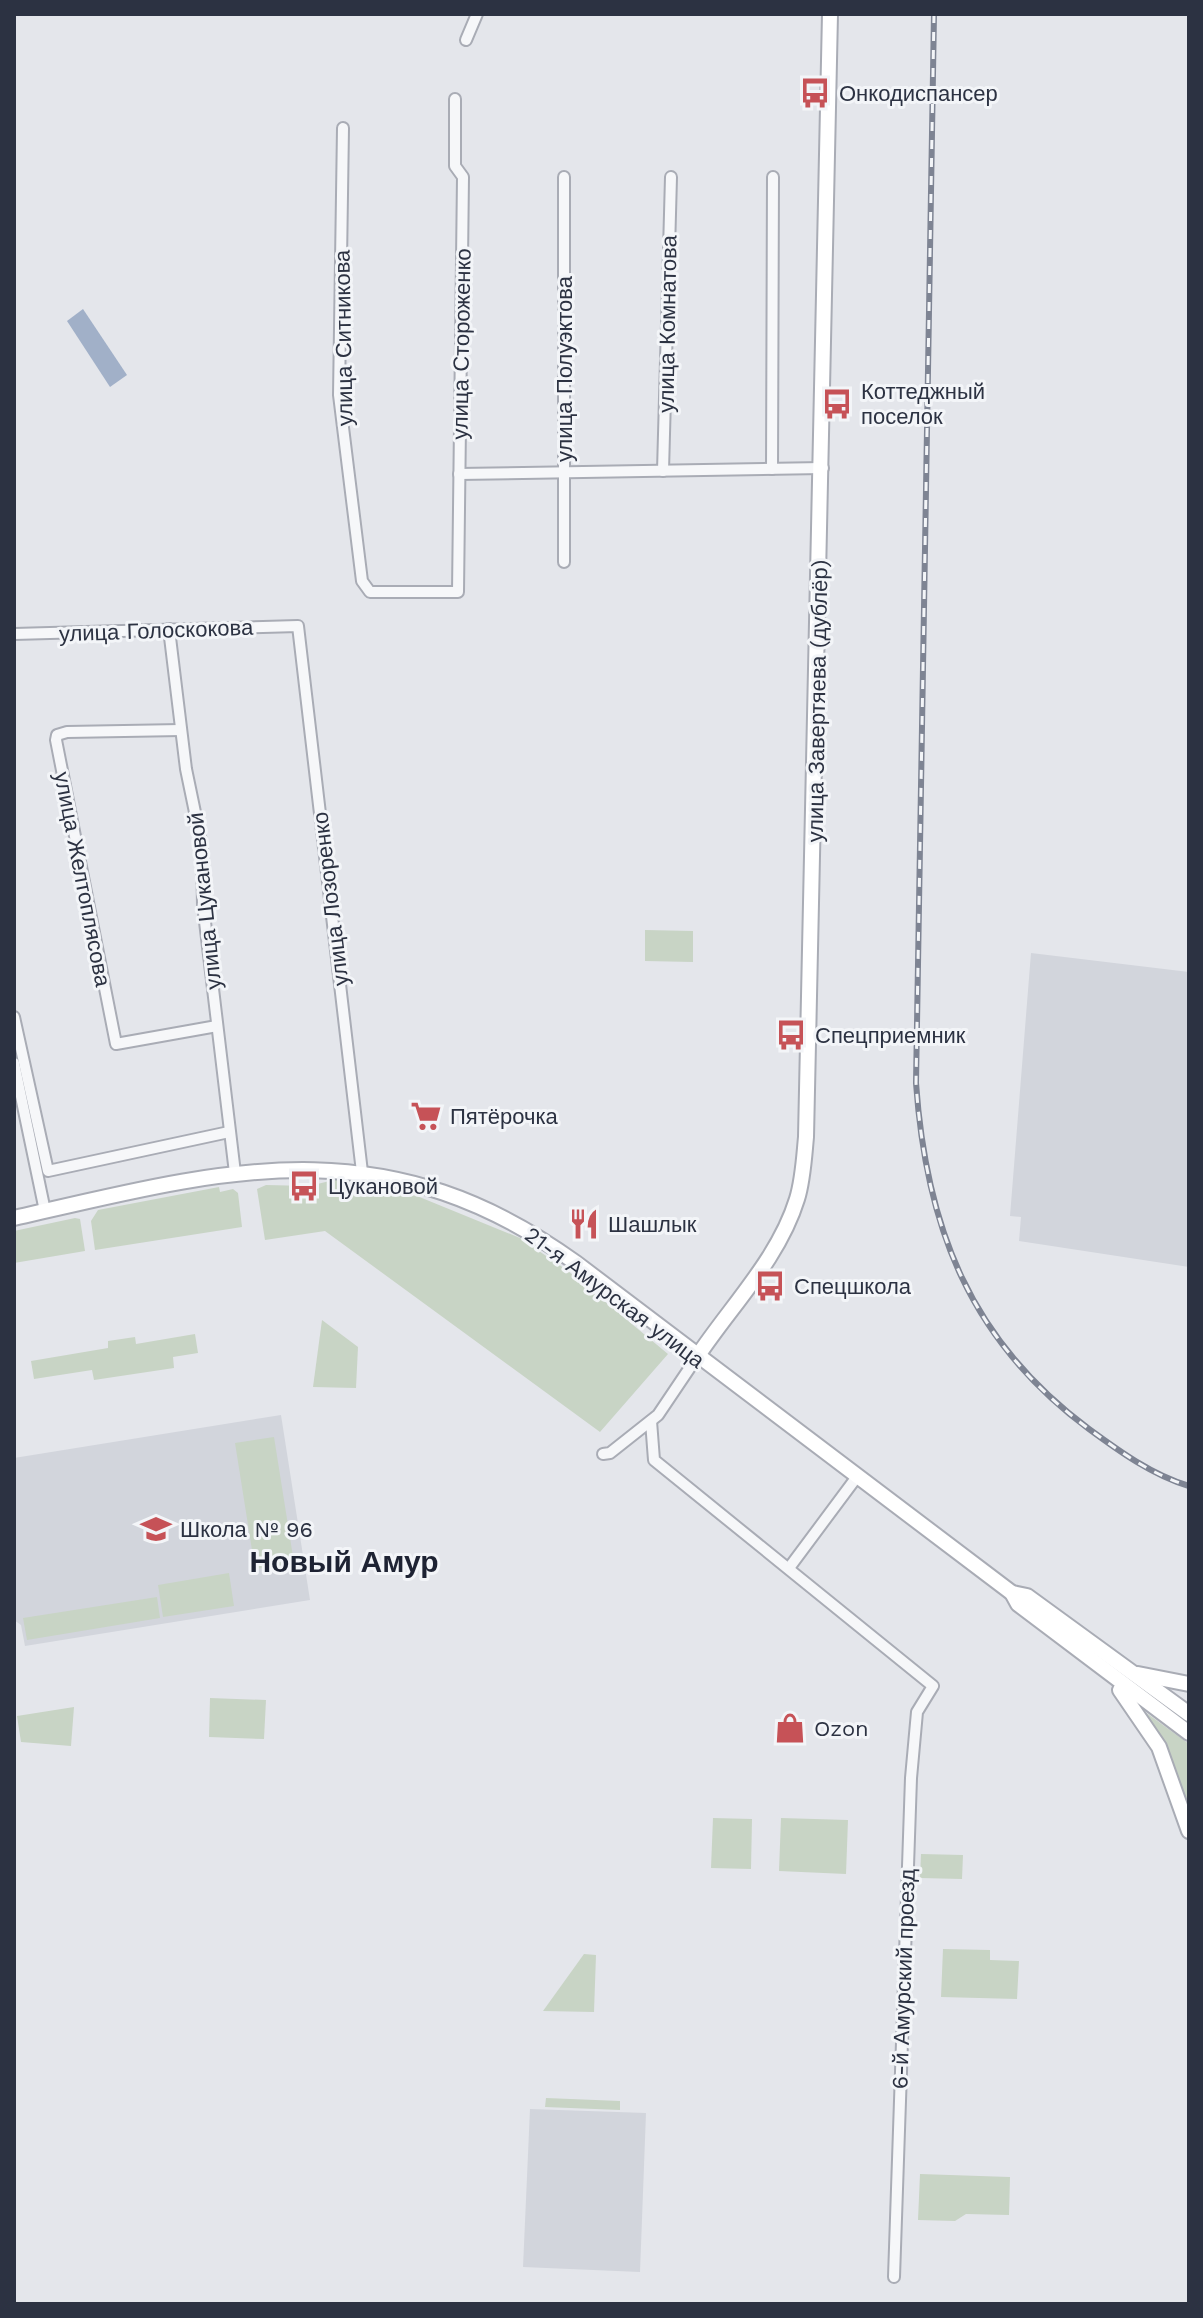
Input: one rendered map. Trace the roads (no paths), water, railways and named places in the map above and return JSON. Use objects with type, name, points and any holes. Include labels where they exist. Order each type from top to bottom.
[{"type":"main road","name":"улица Завертяева (дублёр)","points":[[697,1357],[777,1245],[798,1197],[803,1170],[823,468],[830,14]]},
{"type":"main road","name":"21-я Амурская улица","points":[[14,1218],[235,1173],[308,1167],[362,1172],[416,1184],[468,1202],[527,1229],[1012,1593],[1027,1596],[1189,1733]]},
{"type":"main road","name":"21-я Амурская улица","points":[[1125,1677],[1189,1714]]},
{"type":"main road","points":[[1189,1684],[1125,1677],[1120,1690],[1159,1747],[1189,1831]]},
{"type":"street","points":[[466,40],[477,14]]},
{"type":"street","name":"улица Стороженко","points":[[455,99],[455,166],[463,177],[458,592]]},
{"type":"street","name":"улица Ситникова","points":[[343,128],[339,395],[362,581],[370,592],[458,592]]},
{"type":"street","name":"улица Полуэктова","points":[[564,177],[564,562]]},
{"type":"street","name":"улица Комнатова","points":[[663,471],[671,177]]},
{"type":"street","points":[[772,469],[773,177]]},
{"type":"street","points":[[459,474],[823,468]]},
{"type":"street","name":"улица Голоскокова","points":[[14,634],[298,626]]},
{"type":"street","name":"улица Лозоренко","points":[[298,626],[362,1172]]},
{"type":"street","name":"улица Цукановой","points":[[169,629],[181,730],[202,846],[203,905],[235,1173]]},
{"type":"street","name":"улица Желтоплясова","points":[[181,730],[67,732],[57,735],[56,740],[116,1044],[217,1026]]},
{"type":"street","points":[[14,1017],[48,1171],[229,1132]]},
{"type":"street","points":[[14,1063],[45,1211]]},
{"type":"street","points":[[603,1454],[610,1453],[651,1421],[697,1357]]},
{"type":"street","points":[[651,1421],[654,1460],[789,1568],[856,1478]]},
{"type":"street","name":"6-й Амурский проезд","points":[[789,1568],[933,1686],[917,1712],[911,1778],[894,2277]]},
{"type":"water","points":[[83,309],[127,375],[110,387],[67,321]]},
{"type":"railway","points":[[934,14],[916,1083],[921,1136],[944,1233],[962,1277],[985,1319],[1013,1358],[1048,1395],[1089,1429],[1149,1469],[1189,1486]]},
{"type":"place","name":"Онкодиспансер","points":[[815,93]]},
{"type":"place","name":"Коттеджный поселок","points":[[837,404]]},
{"type":"place","name":"Спецприемник","points":[[791,1035]]},
{"type":"place","name":"Пятёрочка","points":[[426,1116]]},
{"type":"place","name":"Цукановой","points":[[304,1186]]},
{"type":"place","name":"Шашлык","points":[[584,1224]]},
{"type":"place","name":"Спецшкола","points":[[770,1286]]},
{"type":"place","name":"Школа № 96","points":[[156,1529]]},
{"type":"place","name":"Ozon","points":[[790,1728]]},
{"type":"district","name":"Новый Амур","points":[[344,1562]]}]
